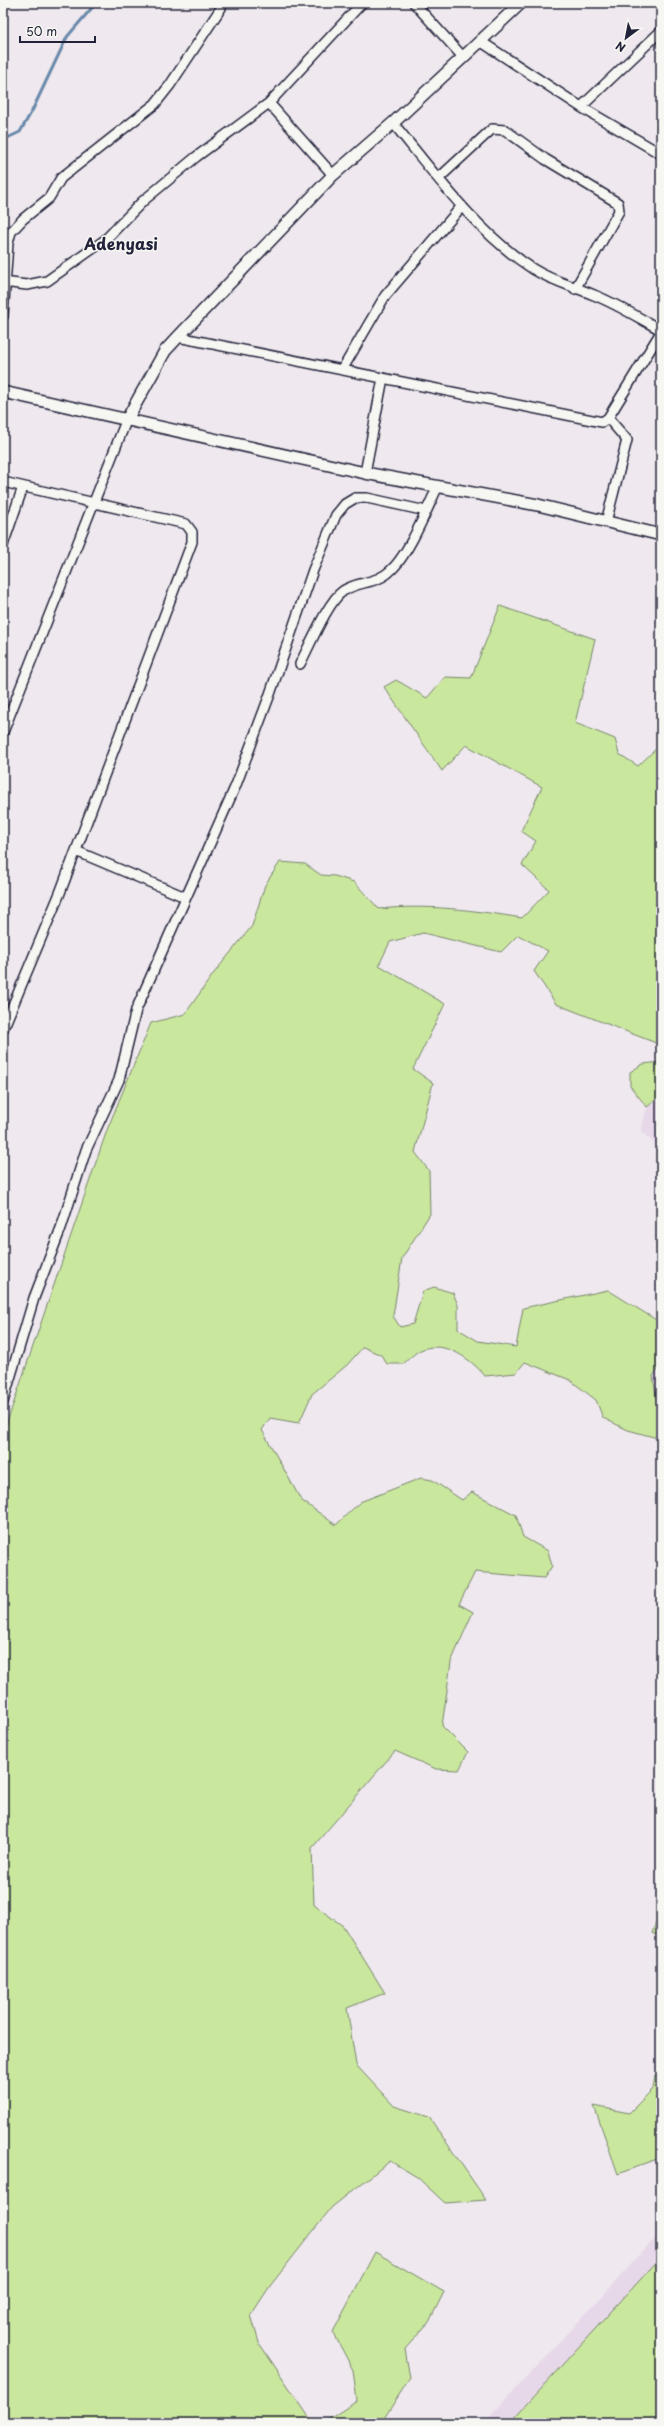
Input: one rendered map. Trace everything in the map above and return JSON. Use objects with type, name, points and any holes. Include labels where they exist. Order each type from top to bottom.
[{"type":"street","points":[[5,282],[28,285],[47,281],[105,240],[143,201],[196,157],[269,103],[362,3]]},
{"type":"street","points":[[414,3],[463,57]]},
{"type":"street","points":[[3,732],[126,421],[157,364],[178,337],[333,175],[393,123],[520,3]]},
{"type":"street","points":[[3,316],[8,243],[11,232],[23,219],[49,198],[61,178],[155,104],[170,85],[221,8]]},
{"type":"street","points":[[581,107],[661,31]]},
{"type":"street","points":[[480,41],[581,107],[661,154]]},
{"type":"street","points":[[269,103],[333,175]]},
{"type":"street","points":[[178,337],[595,422],[602,422],[608,418],[661,331],[594,295],[555,281],[532,268],[499,242],[462,206],[393,123]]},
{"type":"street","points":[[439,178],[492,129],[497,128],[505,130],[545,159],[618,203],[619,211],[575,289]]},
{"type":"street","points":[[342,370],[385,296],[462,206]]},
{"type":"street","points":[[366,473],[383,378]]},
{"type":"street","points":[[3,392],[126,421],[366,473],[438,486],[661,534]]},
{"type":"street","points":[[606,522],[627,440],[608,418]]},
{"type":"street","points":[[3,482],[186,524],[192,532],[192,542],[76,851],[3,1028]]},
{"type":"street","points":[[300,664],[332,602],[342,591],[374,581],[391,571],[414,536],[438,486]]},
{"type":"street","points":[[3,545],[23,487]]},
{"type":"street","points":[[3,1402],[34,1298],[61,1228],[86,1150],[119,1080],[136,1010],[236,785],[270,697],[313,570],[336,515],[345,504],[355,498],[367,498],[426,511]]},
{"type":"street","points":[[76,851],[185,897]]},
{"type":"shaded area","points":[[661,1090],[661,1148],[641,1132],[647,1107],[659,1098]]},
{"type":"shaded area","points":[[661,1366],[661,1410],[657,1402],[653,1375]]},
{"type":"shaded area","points":[[661,2232],[661,2423],[484,2423],[558,2344]]},
{"type":"green space","points":[[500,606],[595,639],[575,723],[615,739],[619,754],[638,766],[661,744],[661,1045],[556,1004],[534,971],[548,951],[518,935],[501,952],[423,933],[390,942],[379,965],[445,1004],[413,1069],[433,1083],[415,1152],[429,1171],[430,1214],[402,1258],[393,1316],[400,1327],[413,1324],[423,1291],[434,1287],[453,1293],[458,1305],[458,1329],[478,1341],[516,1347],[523,1308],[608,1290],[661,1323],[661,1366],[653,1376],[657,1402],[661,1410],[661,1439],[628,1430],[603,1418],[596,1400],[570,1380],[525,1362],[516,1373],[485,1376],[473,1363],[457,1353],[440,1347],[423,1349],[403,1364],[387,1364],[381,1355],[363,1347],[347,1365],[312,1394],[299,1423],[270,1418],[262,1430],[301,1500],[336,1525],[360,1502],[421,1478],[432,1480],[462,1500],[472,1492],[516,1515],[523,1537],[548,1551],[552,1566],[544,1578],[475,1572],[459,1604],[473,1612],[451,1662],[442,1726],[468,1752],[459,1770],[436,1769],[395,1751],[312,1848],[314,1905],[343,1926],[385,1993],[347,2008],[356,2065],[394,2106],[429,2117],[486,2200],[445,2203],[417,2177],[390,2161],[332,2207],[270,2286],[251,2315],[259,2343],[313,2423],[3,2423],[3,1566],[10,1559],[3,1552],[3,1434],[107,1130],[151,1023],[185,1014],[214,973],[252,926],[265,885],[280,862],[305,864],[321,875],[335,876],[354,882],[379,909],[415,907],[450,909],[522,918],[549,890],[522,865],[536,841],[521,831],[542,787],[466,745],[442,771],[384,687],[396,680],[427,698],[445,677],[471,678]]},
{"type":"green space","points":[[661,1062],[659,1097],[647,1107],[630,1086],[630,1072],[643,1064]]},
{"type":"green space","points":[[661,1910],[661,1937],[652,1933]]},
{"type":"green space","points":[[661,2073],[661,2193],[657,2159],[618,2174],[594,2106],[629,2113],[653,2089],[655,2075]]},
{"type":"green space","points":[[375,2252],[444,2292],[429,2322],[405,2349],[410,2378],[381,2423],[323,2423],[357,2401],[353,2370],[333,2332]]},
{"type":"green space","points":[[661,2257],[661,2423],[509,2423]]},
{"type":"waterway","points":[[3,140],[20,132],[32,111],[67,37],[96,3]]},
{"type":"district","name":"Adenyasi","points":[[121,243]]}]
